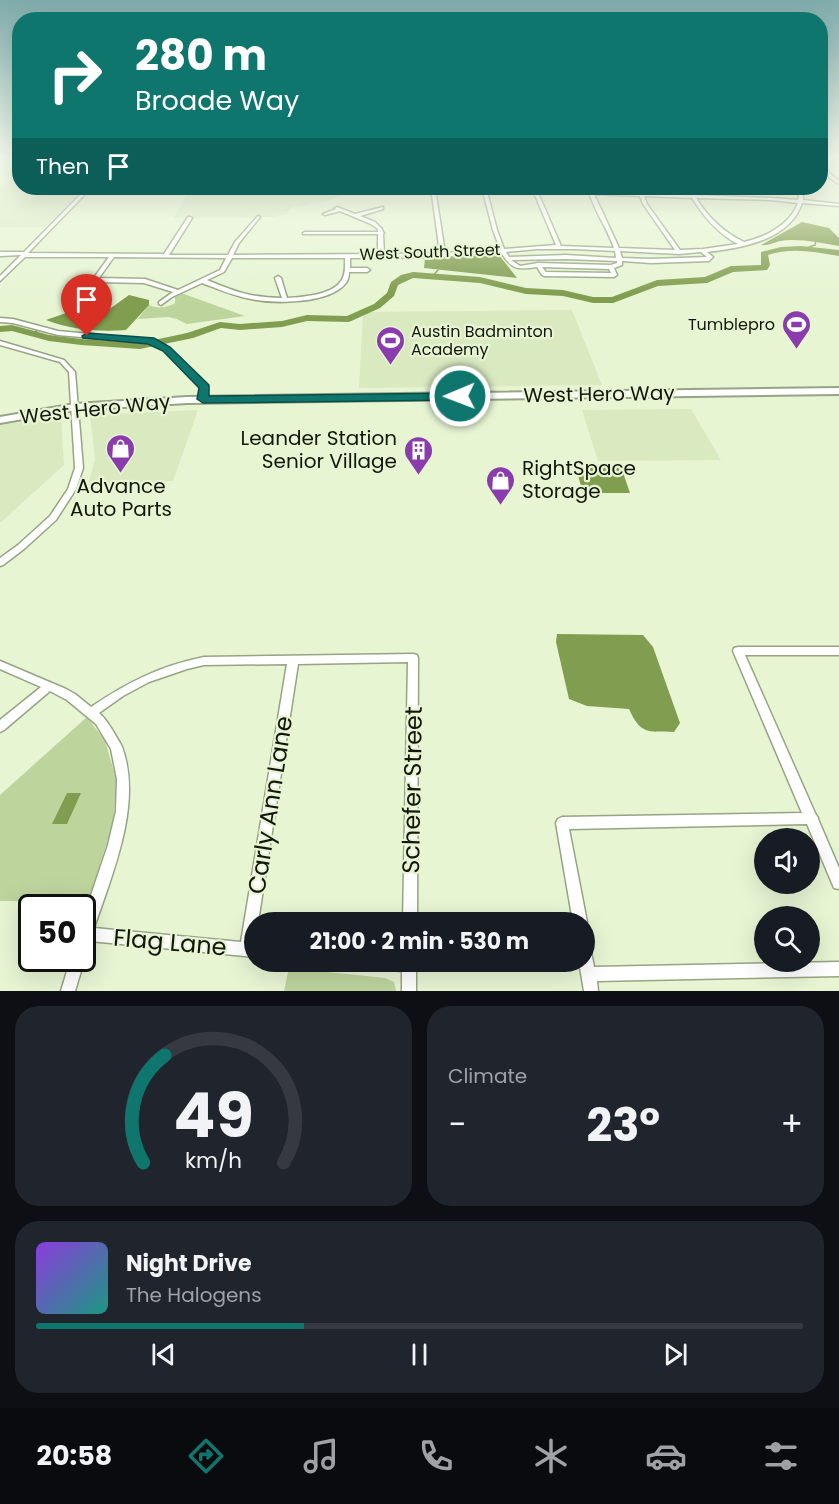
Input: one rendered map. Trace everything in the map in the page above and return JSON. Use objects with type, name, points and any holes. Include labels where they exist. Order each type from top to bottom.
[{"type":"main road","name":"West Hero Way","points":[[0,420],[75,407],[203,399],[839,391]]},
{"type":"street","points":[[0,279],[73,204]]},
{"type":"street","points":[[435,204],[443,255]]},
{"type":"street","points":[[489,204],[502,250],[515,266],[538,265],[544,273],[614,275],[611,267],[618,266],[619,250],[594,204]]},
{"type":"street","points":[[541,204],[560,247]]},
{"type":"street","points":[[647,204],[679,252]]},
{"type":"street","points":[[699,204],[717,228],[743,244]]},
{"type":"street","name":"West South Street","points":[[0,254],[443,255],[560,247],[679,252],[743,244],[764,238],[793,219],[800,204]]},
{"type":"street","points":[[325,214],[339,208],[373,223],[382,233],[381,255]]},
{"type":"street","points":[[356,216],[381,208]]},
{"type":"street","points":[[166,255],[190,218]]},
{"type":"street","points":[[162,303],[178,292],[222,271],[237,243],[258,218]]},
{"type":"street","points":[[305,232],[382,233]]},
{"type":"street","points":[[509,259],[566,257],[620,260],[709,259],[710,257],[701,250]]},
{"type":"street","points":[[77,305],[113,255]]},
{"type":"street","points":[[202,281],[250,297],[285,300],[312,296],[335,289],[343,282],[348,255]]},
{"type":"street","points":[[346,270],[366,270]]},
{"type":"street","points":[[278,278],[285,300]]},
{"type":"street","points":[[96,280],[145,281],[178,292]]},
{"type":"street","points":[[0,320],[13,321],[58,333],[156,343],[166,349],[205,387],[203,399]]},
{"type":"street","points":[[0,343],[50,357],[68,366],[72,372],[79,468],[72,489],[53,518],[0,563]]},
{"type":"street","points":[[839,651],[738,651],[839,884]]},
{"type":"street","name":"Schefer Street","points":[[293,660],[413,658],[410,912]]},
{"type":"street","points":[[92,712],[145,678],[172,667],[204,660],[293,660]]},
{"type":"street","name":"Carly Ann Lane","points":[[256,912],[293,660]]},
{"type":"street","points":[[0,665],[72,697],[92,712],[114,738],[125,779],[117,835],[96,901]]},
{"type":"street","points":[[0,727],[49,686]]},
{"type":"street","points":[[578,912],[562,823],[812,818]]},
{"type":"street","name":"Flag Lane","points":[[96,939],[244,949]]},
{"type":"street","points":[[591,991],[589,974],[839,969]]},
{"type":"street","points":[[68,991],[74,972]]},
{"type":"street","points":[[409,972],[409,991]]},
{"type":"shaded area","points":[[0,204],[68,204],[45,227],[0,227]]},
{"type":"shaded area","points":[[181,204],[309,204],[290,208],[286,214],[275,217],[174,218]]},
{"type":"shaded area","points":[[802,222],[829,228],[839,238],[839,246],[795,240],[761,245]]},
{"type":"shaded area","points":[[499,255],[517,278],[424,268],[425,258]]},
{"type":"shaded area","points":[[182,294],[245,316],[187,324],[168,317],[138,319],[149,305],[169,306],[175,303],[175,297]]},
{"type":"shaded area","points":[[129,295],[149,300],[149,305],[126,330],[86,330],[46,320],[88,309],[104,313]]},
{"type":"shaded area","points":[[572,310],[602,385],[359,388],[363,312]]},
{"type":"shaded area","points":[[691,409],[721,460],[598,461],[582,410]]},
{"type":"shaded area","points":[[198,410],[173,481],[88,485],[95,459],[90,415]]},
{"type":"shaded area","points":[[61,416],[64,465],[0,523],[0,425]]},
{"type":"shaded area","points":[[620,464],[630,493],[583,493],[575,465]]},
{"type":"shaded area","points":[[557,634],[643,635],[653,647],[680,723],[674,732],[646,730],[637,723],[629,709],[587,706],[569,699],[556,642]]},
{"type":"shaded area","points":[[87,717],[105,741],[117,782],[113,823],[91,894],[18,894],[18,901],[0,901],[0,795]]},
{"type":"shaded area","points":[[67,793],[81,793],[67,824],[52,824]]},
{"type":"shaded area","points":[[288,972],[327,972],[385,978],[394,982],[396,991],[284,991]]},
{"type":"waterway","points":[[801,250],[815,245],[816,241]]},
{"type":"waterway","points":[[0,329],[12,328],[49,338],[81,342],[140,346],[189,336],[220,325],[240,327],[282,324],[307,318],[349,319],[377,306],[391,294],[394,284],[404,277],[413,275],[480,280],[526,291],[563,293],[593,300],[613,300],[657,283],[707,280],[731,269],[764,268],[766,265],[764,254],[781,249],[839,253]]},
{"type":"waterway","points":[[432,277],[438,270]]},
{"type":"waterway","points":[[32,333],[37,331]]},
{"type":"place","name":"Tumblepro","points":[[796,350]]},
{"type":"place","name":"Austin Badminton Academy","points":[[390,366]]},
{"type":"place","name":"Advance Auto Parts","points":[[121,474]]},
{"type":"place","name":"Leander Station Senior Village","points":[[418,476]]},
{"type":"place","name":"RightSpace Storage","points":[[501,506]]},
{"type":"route","points":[[87,336],[151,341],[166,349],[205,387],[203,399],[460,396]]}]
